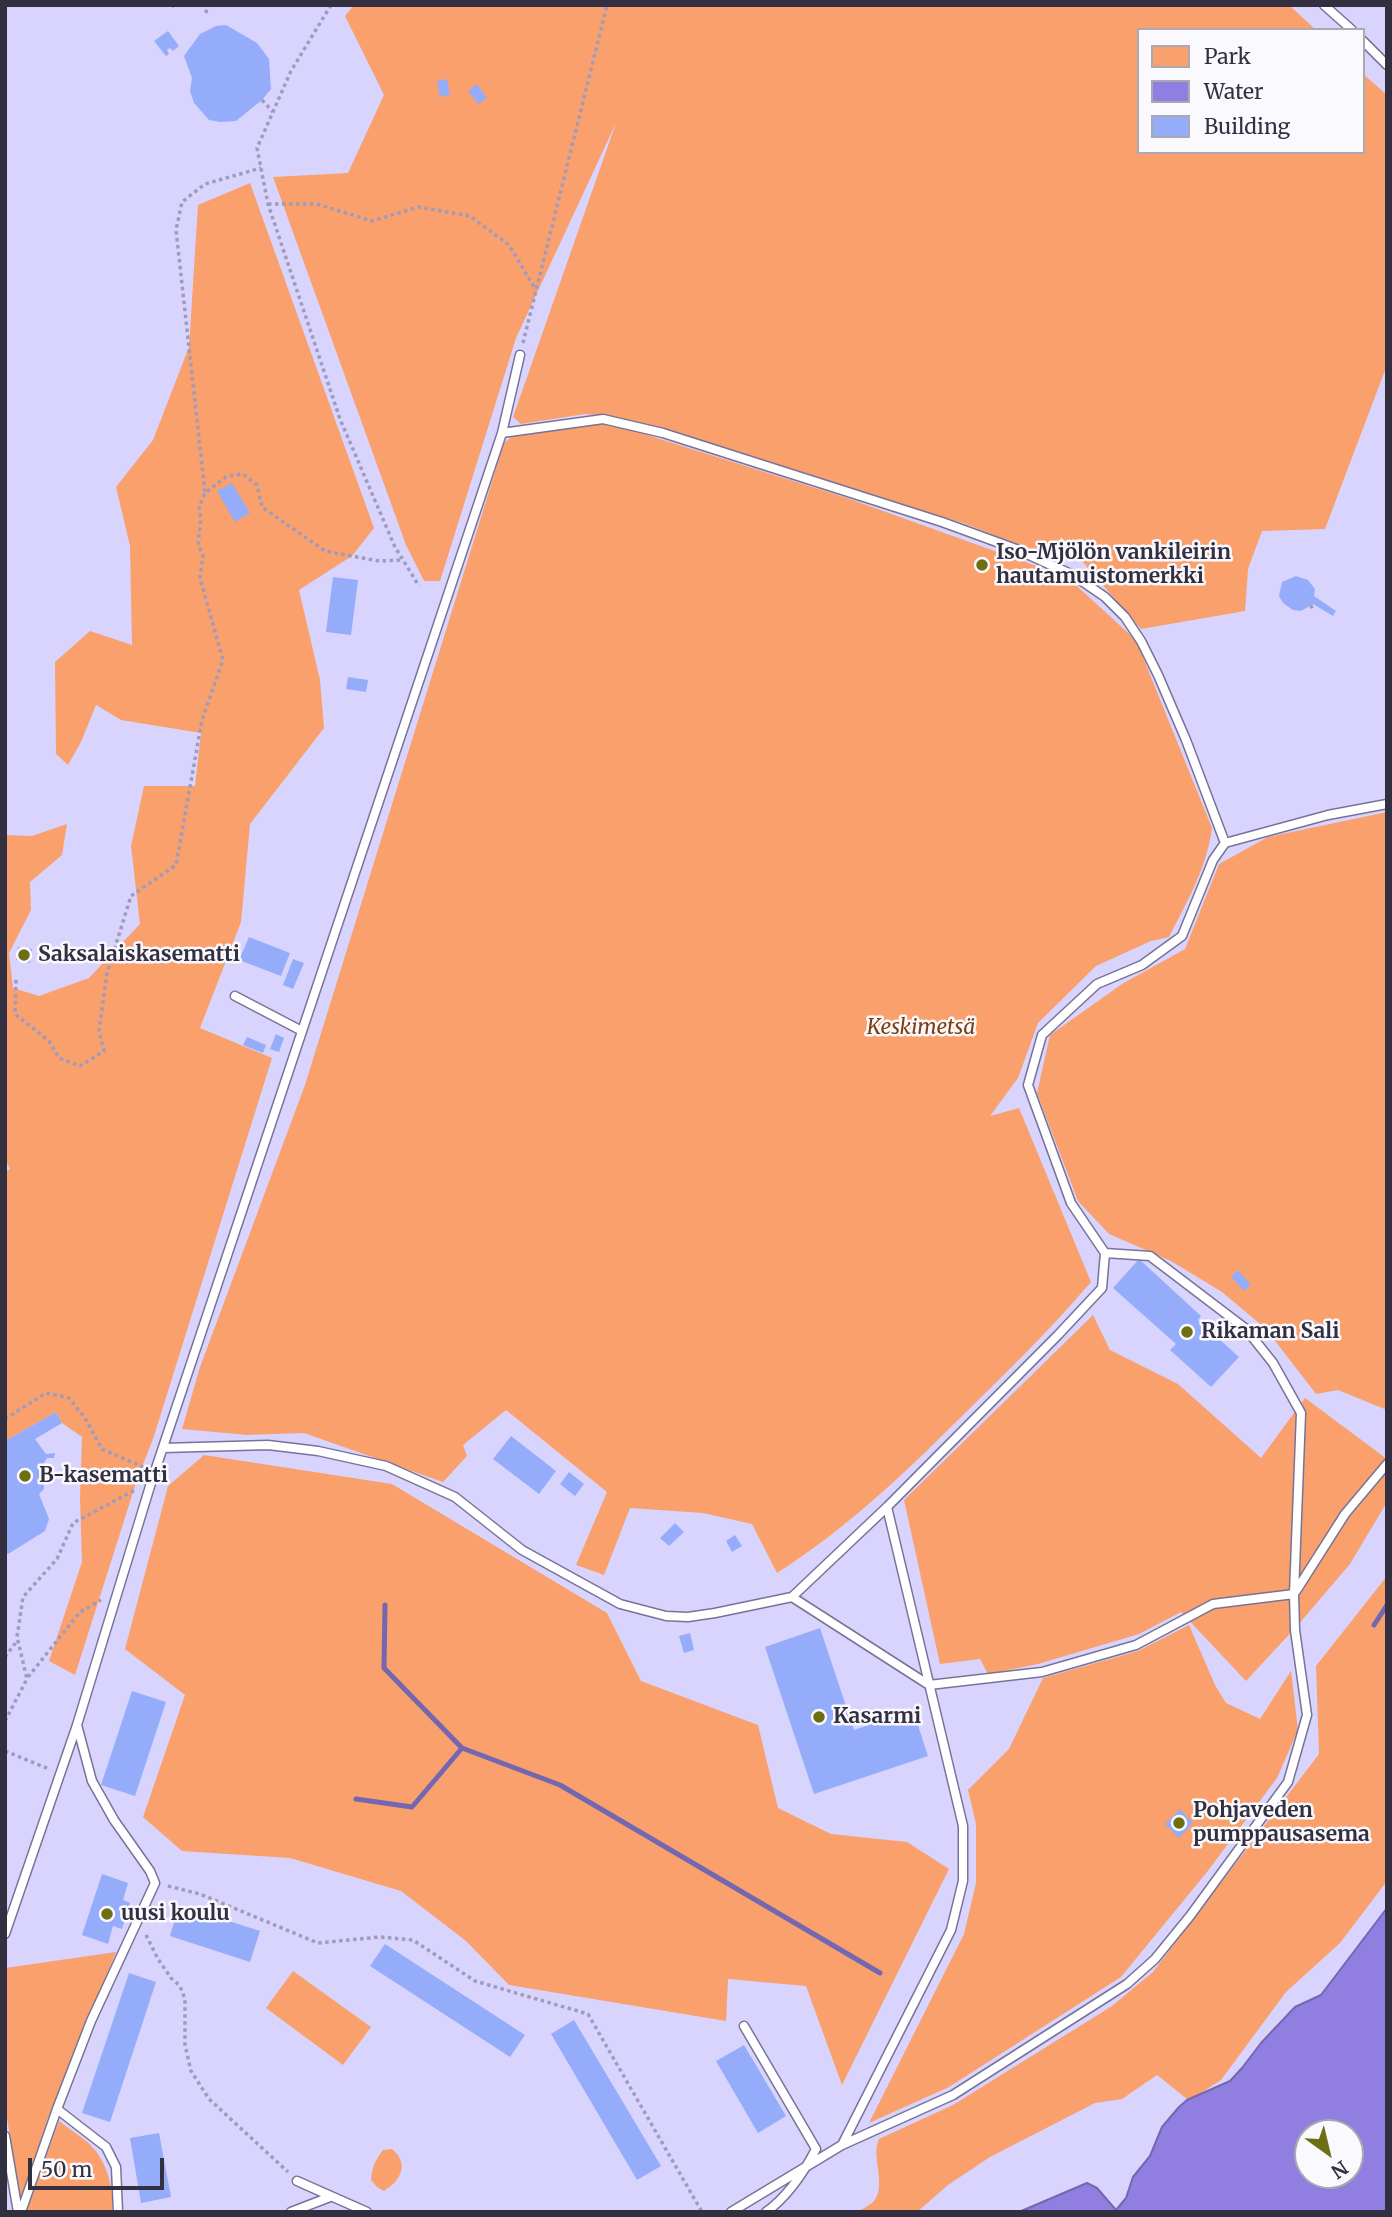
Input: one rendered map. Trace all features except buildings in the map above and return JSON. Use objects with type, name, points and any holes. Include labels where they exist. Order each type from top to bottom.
[{"type":"lane","points":[[1324,5],[1350,28]]},
{"type":"lane","points":[[1364,42],[1387,65]]},
{"type":"lane","points":[[5,1934],[77,1725],[151,1483],[502,433],[520,355]]},
{"type":"lane","points":[[502,433],[603,419],[663,433],[942,522],[1016,549],[1073,575],[1105,597],[1125,617],[1141,641],[1186,740],[1225,843]]},
{"type":"lane","points":[[163,1448],[268,1445],[318,1451],[386,1465],[455,1497],[522,1550],[620,1604],[666,1616],[715,1613],[792,1597],[887,1507],[1102,1288],[1105,1253],[1071,1203],[1028,1084],[1042,1035],[1097,984],[1142,965],[1182,936],[1213,860],[1225,843],[1328,815],[1387,804]]},
{"type":"lane","points":[[236,996],[302,1031]]},
{"type":"lane","points":[[731,2212],[842,2146],[953,2095],[1127,1984],[1155,1959],[1190,1916],[1288,1782],[1307,1715],[1295,1630],[1294,1594],[1301,1413],[1279,1373],[1246,1329],[1150,1256],[1105,1253]]},
{"type":"lane","points":[[1294,1594],[1345,1514],[1387,1464]]},
{"type":"lane","points":[[842,2146],[951,1930],[963,1881],[962,1826],[887,1507]]},
{"type":"lane","points":[[792,1597],[929,1685],[1042,1672],[1136,1645],[1213,1604],[1294,1594]]},
{"type":"lane","points":[[20,2212],[91,2021],[155,1883],[92,1781],[77,1725]]},
{"type":"lane","points":[[744,2026],[816,2149],[806,2168],[775,2205],[765,2212]]},
{"type":"lane","points":[[57,2109],[106,2147],[116,2167],[118,2212]]},
{"type":"lane","points":[[5,2136],[20,2212]]},
{"type":"lane","points":[[297,2181],[367,2212]]},
{"type":"lane","points":[[291,2212],[330,2197]]},
{"type":"path","points":[[171,5],[176,7]]},
{"type":"path","points":[[331,5],[291,71],[257,148],[268,204],[340,419],[395,547],[419,586]]},
{"type":"path","points":[[520,355],[607,5]]},
{"type":"path","points":[[206,13],[207,7]]},
{"type":"path","points":[[262,100],[273,112]]},
{"type":"path","points":[[205,493],[176,230],[183,202],[205,184],[261,168]]},
{"type":"path","points":[[268,204],[317,204],[372,221],[418,207],[470,216],[509,245],[536,290]]},
{"type":"path","points":[[16,980],[15,1014],[49,1041],[59,1058],[80,1066],[104,1051],[99,1031],[107,973],[131,895],[176,865],[202,720],[223,660],[200,578],[203,555],[198,545],[201,520],[199,507],[205,493],[227,476],[243,474],[257,485],[262,507],[325,551],[379,561],[403,560]]},
{"type":"path","points":[[5,1419],[46,1393],[69,1398],[85,1418],[102,1449],[155,1472]]},
{"type":"path","points":[[27,1679],[18,1641],[23,1597],[57,1559],[73,1523],[151,1483]]},
{"type":"path","points":[[5,1721],[27,1679],[80,1612],[118,1590]]},
{"type":"path","points":[[5,1657],[18,1641]]},
{"type":"path","points":[[5,1751],[60,1774]]},
{"type":"path","points":[[155,1883],[200,1894],[318,1943],[380,1937],[413,1940],[475,1981],[588,2014],[702,2212]]},
{"type":"path","points":[[138,1919],[158,1959],[180,1986],[185,1999],[185,2045],[191,2071],[209,2099],[297,2181]]},
{"type":"green space","points":[[354,5],[1289,5],[1314,28],[1136,28],[1136,154],[1364,154],[1364,75],[1387,95],[1387,365],[1325,529],[1262,531],[1248,569],[1245,611],[1141,629],[1061,537],[1055,559],[963,523],[607,416],[585,414],[521,424],[513,417],[616,123],[516,338],[440,581],[424,581],[406,545],[273,177],[348,173],[384,95],[345,16]]},
{"type":"green space","points":[[250,183],[374,528],[352,556],[299,590],[320,680],[324,728],[250,824],[241,922],[200,1028],[272,1058],[154,1436],[136,1483],[75,1675],[49,1661],[82,1562],[82,1437],[62,1423],[56,1412],[5,1441],[5,1172],[10,1169],[5,1158],[5,835],[32,836],[67,824],[62,855],[30,882],[31,910],[9,953],[13,988],[39,996],[89,978],[140,924],[131,846],[144,786],[195,786],[201,733],[121,720],[96,705],[68,765],[56,754],[55,662],[90,631],[132,645],[130,546],[116,487],[153,440],[189,347],[198,205]]},
{"type":"green space","name":"Keskimetsä","points":[[606,422],[847,498],[1067,577],[1136,640],[1212,828],[1201,870],[1169,937],[1151,941],[1096,966],[1038,1023],[1018,1078],[990,1116],[1019,1108],[1091,1282],[1028,1351],[895,1480],[850,1520],[777,1573],[752,1524],[703,1513],[630,1508],[604,1575],[576,1565],[607,1492],[506,1410],[463,1445],[467,1456],[443,1482],[304,1433],[247,1435],[182,1429],[200,1367],[305,1085],[504,443],[513,436]]},
{"type":"green space","points":[[1387,812],[1387,1410],[1338,1390],[1316,1394],[1266,1329],[1222,1292],[1171,1261],[1109,1234],[1078,1201],[1037,1093],[1050,1035],[1122,984],[1185,949],[1219,864],[1268,837]]},
{"type":"green space","points":[[1093,1315],[1110,1350],[1178,1384],[1261,1458],[1305,1398],[1387,1459],[1387,1502],[1350,1564],[1246,1681],[1181,1612],[1139,1634],[1038,1664],[988,1674],[980,1659],[940,1664],[904,1500]]},
{"type":"green space","points":[[204,1455],[392,1484],[607,1613],[641,1681],[758,1725],[778,1808],[831,1834],[907,1842],[949,1869],[842,2085],[806,1986],[728,1979],[726,2021],[509,1985],[466,1941],[401,1891],[290,1858],[182,1851],[143,1817],[185,1695],[125,1649],[168,1486]]},
{"type":"green space","points":[[1387,1576],[1387,1881],[1340,1943],[1286,1992],[1221,2080],[1198,2095],[1187,2099],[1157,2075],[1122,2099],[1095,2103],[990,2157],[948,2185],[917,2212],[858,2212],[877,2195],[879,2180],[876,2154],[879,2139],[953,2105],[1112,2006],[1153,1972],[1319,1754],[1316,1666]]},
{"type":"green space","points":[[1189,1625],[1215,1685],[1226,1703],[1260,1719],[1291,1671],[1298,1730],[1277,1778],[1207,1872],[1121,1977],[949,2087],[869,2123],[964,1934],[976,1883],[976,1824],[968,1790],[1009,1749],[1043,1678],[1138,1651]]},
{"type":"green space","points":[[116,1952],[48,2118],[21,2203],[5,2106],[5,1968]]},
{"type":"green space","points":[[293,1971],[371,2027],[343,2065],[266,2008]]},
{"type":"green space","points":[[59,2121],[86,2141],[99,2155],[109,2179],[112,2212],[26,2212]]},
{"type":"green space","points":[[392,2149],[402,2166],[399,2177],[384,2191],[371,2180],[372,2172],[383,2150]]},
{"type":"water","points":[[1387,1908],[1387,2212],[1019,2212],[1087,2183],[1097,2188],[1116,2210],[1126,2198],[1133,2177],[1150,2156],[1162,2127],[1179,2107],[1187,2100],[1230,2081],[1295,2007],[1321,1995]]},
{"type":"waterway","points":[[385,1605],[384,1668],[462,1748],[560,1785],[880,1973]]},
{"type":"waterway","points":[[1374,1625],[1387,1605]]},
{"type":"waterway","points":[[356,1799],[412,1807],[462,1748]]},
{"type":"place","name":"Iso-Mjölön vankileirin hautamuistomerkki","points":[[982,565]]},
{"type":"place","name":"Saksalaiskasematti","points":[[24,955]]},
{"type":"place","name":"Rikaman Sali","points":[[1187,1332]]},
{"type":"place","name":"B-kasematti","points":[[25,1476]]},
{"type":"place","name":"Kasarmi","points":[[819,1717]]},
{"type":"place","name":"Pohjaveden pumppausasema","points":[[1179,1823]]},
{"type":"place","name":"uusi koulu","points":[[107,1914]]}]
